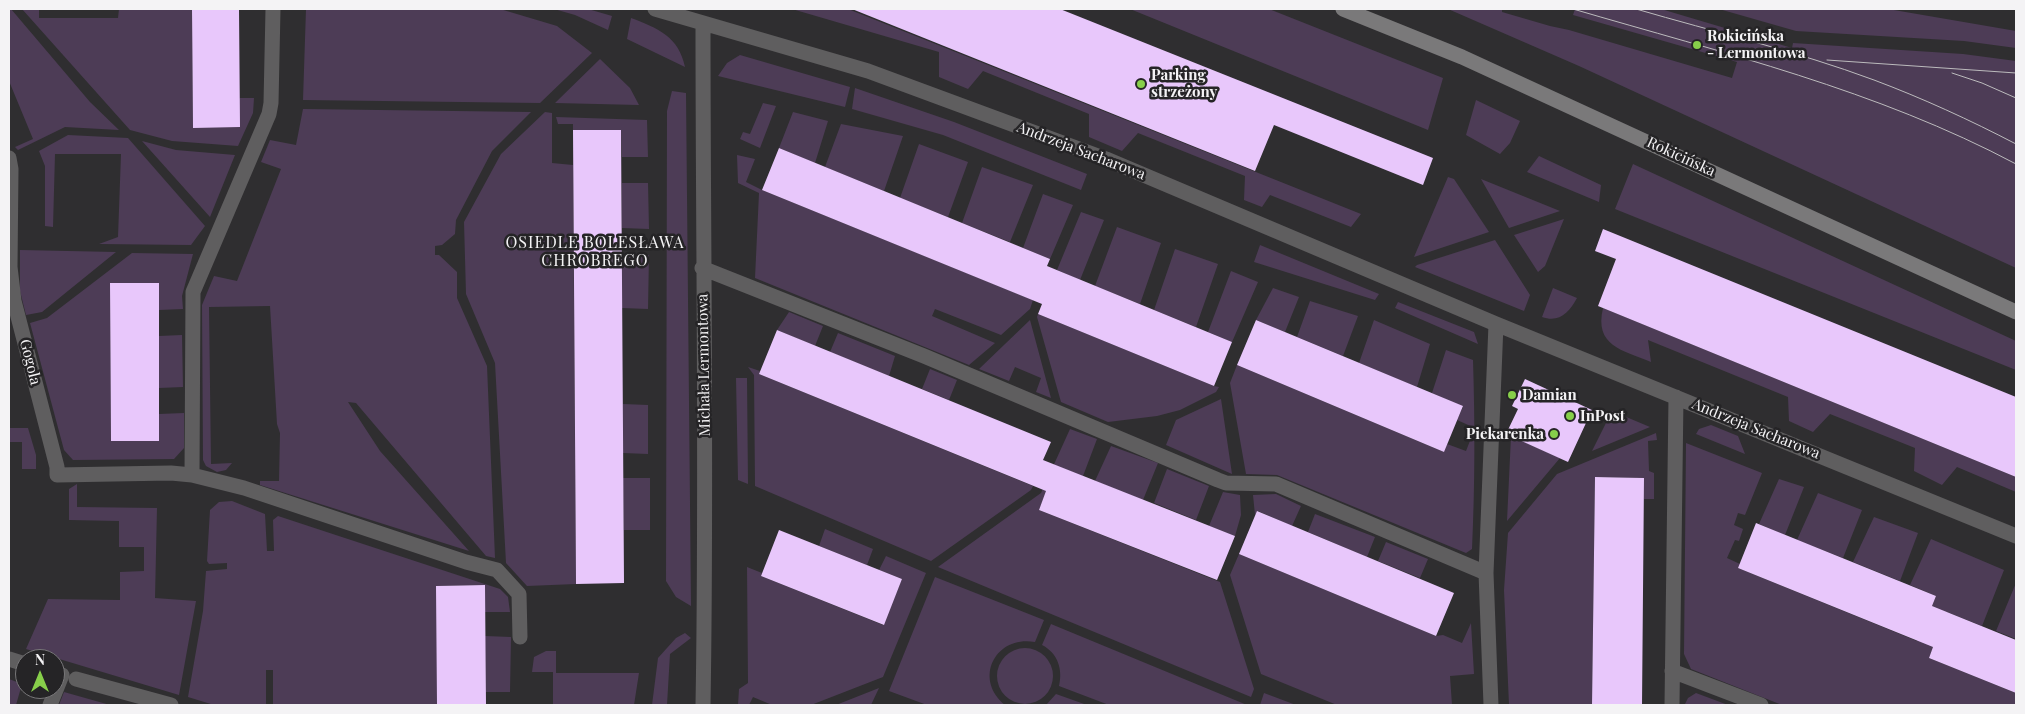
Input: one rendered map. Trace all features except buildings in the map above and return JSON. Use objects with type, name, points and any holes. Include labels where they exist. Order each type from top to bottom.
[{"type":"main road","name":"Rokicińska","points":[[1343,9],[1462,57],[2016,312]]},
{"type":"street","points":[[273,9],[271,103],[267,121],[193,292],[192,475],[244,488],[466,562],[497,570],[519,594],[520,637]]},
{"type":"street","name":"Andrzeja Sacharowa","points":[[655,9],[868,71],[1106,159],[1496,324],[2016,536]]},
{"type":"street","name":"Michała Lermontowa","points":[[703,24],[702,268],[705,483],[703,705]]},
{"type":"street","name":"Gogola","points":[[9,158],[11,169],[10,267],[14,301],[57,475],[171,473],[192,475]]},
{"type":"street","points":[[702,268],[924,356],[1218,480],[1226,483],[1276,484],[1486,573]]},
{"type":"street","points":[[1491,705],[1486,573],[1496,324]]},
{"type":"street","points":[[1672,705],[1676,397]]},
{"type":"street","points":[[1672,671],[1761,705]]},
{"type":"street","points":[[65,676],[171,705]]},
{"type":"shaded area","points":[[9,9],[11,9],[90,102],[119,130],[65,127],[18,150],[15,147],[33,139],[9,81]]},
{"type":"shaded area","points":[[22,9],[39,9],[39,18],[118,18],[119,9],[192,9],[193,127],[240,98],[254,98],[253,113],[238,146],[172,141],[130,130]]},
{"type":"shaded area","points":[[306,9],[500,9],[557,26],[592,53],[540,103],[303,100]]},
{"type":"shaded area","points":[[554,9],[588,9],[612,16],[608,30],[575,15]]},
{"type":"shaded area","points":[[792,9],[848,9],[1361,214],[1351,227],[1270,195],[1262,207],[1244,200],[1245,176],[1138,133],[1122,151],[1089,137],[1089,114],[983,71],[968,89],[939,77],[939,52]]},
{"type":"shaded area","points":[[1130,9],[1269,9],[1443,78],[1428,130]]},
{"type":"shaded area","points":[[1448,9],[1502,9],[1502,12],[1732,78],[1737,62],[1573,15],[1575,9],[1661,9],[1792,48],[1793,43],[1963,54],[2016,61],[2016,268],[1579,66]]},
{"type":"shaded area","points":[[1719,9],[1888,9],[2016,31],[2016,48],[1964,41],[1796,31]]},
{"type":"shaded area","points":[[631,18],[666,35],[678,48],[685,67],[627,39]]},
{"type":"shaded area","points":[[740,55],[850,87],[845,107],[718,76],[727,63]]},
{"type":"shaded area","points":[[600,59],[630,88],[639,105],[555,103]]},
{"type":"shaded area","points":[[855,88],[954,122],[1087,174],[1081,190],[943,135],[852,109]]},
{"type":"shaded area","points":[[672,91],[686,93],[691,606],[676,597],[666,581],[667,111]]},
{"type":"shaded area","points":[[1476,100],[1520,121],[1510,143],[1500,154],[1466,135]]},
{"type":"shaded area","points":[[763,103],[776,106],[760,148],[740,139],[743,132],[750,134]]},
{"type":"shaded area","points":[[303,109],[531,112],[492,151],[456,220],[455,234],[442,245],[435,246],[435,255],[439,255],[457,272],[457,298],[487,366],[495,558],[486,556],[356,403],[348,402],[380,451],[469,551],[260,485],[260,481],[279,481],[280,433],[277,424],[270,306],[209,307],[211,464],[232,463],[226,470],[217,472],[206,466],[203,460],[202,305],[214,276],[237,281],[281,169],[261,162],[270,140],[296,145]]},
{"type":"shaded area","points":[[545,112],[552,113],[552,163],[573,165],[576,584],[527,586],[506,563],[495,363],[466,294],[464,222],[501,154]]},
{"type":"shaded area","points":[[793,112],[828,121],[815,163],[779,148]]},
{"type":"shaded area","points":[[556,117],[647,120],[648,157],[622,157],[621,130],[573,130],[573,124],[558,124]]},
{"type":"shaded area","points":[[841,124],[903,136],[884,191],[825,167]]},
{"type":"shaded area","points":[[68,135],[128,138],[205,226],[191,245],[99,244],[118,237],[121,154],[55,154],[53,227],[45,226],[45,166],[39,151]]},
{"type":"shaded area","points":[[142,141],[176,150],[235,155],[210,217]]},
{"type":"shaded area","points":[[919,144],[968,162],[948,217],[900,198]]},
{"type":"shaded area","points":[[737,155],[755,159],[746,182],[1033,300],[1030,309],[1001,335],[935,309],[932,316],[995,343],[969,365],[755,278],[759,193],[738,183]]},
{"type":"shaded area","points":[[1539,156],[1601,185],[1599,202],[1527,172]]},
{"type":"shaded area","points":[[1633,164],[2016,341],[2016,370],[1615,209]]},
{"type":"shaded area","points":[[982,167],[1033,185],[1010,242],[962,223]]},
{"type":"shaded area","points":[[1448,177],[1454,179],[1489,232],[1414,257]]},
{"type":"shaded area","points":[[1481,179],[1560,211],[1509,228]]},
{"type":"shaded area","points":[[622,183],[648,183],[649,229],[622,228]]},
{"type":"shaded area","points":[[1043,194],[1073,205],[1050,259],[1023,248]]},
{"type":"shaded area","points":[[1081,212],[1104,220],[1080,280],[1057,270]]},
{"type":"shaded area","points":[[1564,219],[1545,266],[1538,272],[1514,235]]},
{"type":"shaded area","points":[[1117,227],[1161,243],[1140,304],[1095,286]]},
{"type":"shaded area","points":[[1495,240],[1530,295],[1524,311],[1415,267],[1417,265]]},
{"type":"shaded area","points":[[1260,245],[1379,294],[1375,300],[1254,262]]},
{"type":"shaded area","points":[[1175,249],[1218,264],[1196,327],[1154,310]]},
{"type":"shaded area","points":[[20,250],[116,252],[42,312],[26,315],[20,291]]},
{"type":"shaded area","points":[[132,253],[193,254],[182,296],[183,309],[159,310],[159,283],[110,283],[111,441],[159,441],[159,414],[184,413],[184,448],[174,459],[73,460],[64,450],[30,323],[47,318]]},
{"type":"shaded area","points":[[622,255],[649,255],[648,309],[622,308]]},
{"type":"shaded area","points":[[1231,271],[1258,282],[1232,342],[1208,332]]},
{"type":"shaded area","points":[[1273,288],[1299,297],[1285,332],[1256,320]]},
{"type":"shaded area","points":[[1553,288],[1577,298],[1571,308],[1563,315],[1558,318],[1548,319],[1542,317]]},
{"type":"shaded area","points":[[1310,301],[1358,316],[1343,356],[1297,337]]},
{"type":"shaded area","points":[[1398,302],[1474,332],[1478,344],[1395,308]]},
{"type":"shaded area","points":[[1603,308],[2016,477],[2016,492],[1957,467],[1942,485],[1914,471],[1915,448],[1830,414],[1813,432],[1789,421],[1788,397],[1648,340],[1651,362],[1621,350],[1607,339],[1603,331],[1601,321]]},
{"type":"shaded area","points":[[789,312],[823,326],[815,346],[777,330]]},
{"type":"shaded area","points":[[1038,314],[1219,387],[1216,392],[1180,410],[1157,416],[1108,422],[1061,402],[1037,317]]},
{"type":"shaded area","points":[[1030,320],[1051,398],[1036,392],[1041,378],[1015,367],[1009,381],[979,369]]},
{"type":"shaded area","points":[[1374,320],[1430,344],[1417,387],[1359,363]]},
{"type":"shaded area","points":[[838,333],[895,356],[889,376],[830,352]]},
{"type":"shaded area","points":[[182,335],[183,387],[159,388],[159,336]]},
{"type":"shaded area","points":[[1446,350],[1473,360],[1474,428],[1457,420],[1463,407],[1432,393]]},
{"type":"shaded area","points":[[1237,365],[1444,452],[1447,444],[1466,451],[1474,430],[1472,549],[1466,553],[1277,475],[1246,474],[1230,383]]},
{"type":"shaded area","points":[[748,367],[760,371],[759,374],[1033,486],[1031,490],[931,561],[755,486],[754,375]]},
{"type":"shaded area","points":[[930,369],[957,380],[949,400],[922,389]]},
{"type":"shaded area","points":[[736,378],[747,378],[748,484],[738,480]]},
{"type":"shaded area","points":[[1221,399],[1232,474],[1166,445],[1176,420]]},
{"type":"shaded area","points":[[623,404],[648,405],[648,454],[623,453]]},
{"type":"shaded area","points":[[1612,411],[1650,427],[1592,451]]},
{"type":"shaded area","points":[[1711,425],[1738,436],[1745,454],[1696,434],[1699,429]]},
{"type":"shaded area","points":[[9,428],[28,428],[36,455],[36,469],[22,469],[22,442],[9,442]]},
{"type":"shaded area","points":[[1070,429],[1097,439],[1083,476],[1057,466],[1039,510],[1220,582],[1254,689],[1251,697],[938,567],[1041,493]]},
{"type":"shaded area","points":[[1656,433],[1657,440],[1648,441],[1649,471],[1654,473],[1654,499],[1644,499],[1644,478],[1595,477],[1592,705],[1509,705],[1504,590],[1508,533],[1557,474]]},
{"type":"shaded area","points":[[1511,436],[1560,458],[1507,521]]},
{"type":"shaded area","points":[[1686,443],[1762,473],[1745,515],[1738,513],[1734,525],[1743,529],[1739,541],[1735,540],[1727,558],[1740,564],[1738,568],[1917,641],[1936,596],[1910,585],[1931,539],[2004,570],[1982,626],[1947,612],[1929,658],[2016,693],[2016,705],[1782,705],[1691,669],[1684,654]]},
{"type":"shaded area","points":[[1111,446],[1158,463],[1143,500],[1095,481]]},
{"type":"shaded area","points":[[1167,469],[1209,486],[1196,520],[1154,503]]},
{"type":"shaded area","points":[[623,478],[650,478],[650,530],[624,530]]},
{"type":"shaded area","points":[[1779,479],[1804,487],[1785,535],[1759,524]]},
{"type":"shaded area","points":[[77,484],[77,507],[157,508],[155,598],[196,601],[179,695],[65,661],[65,649],[26,649],[48,599],[120,600],[120,572],[144,571],[144,547],[119,547],[119,521],[69,520],[69,489]]},
{"type":"shaded area","points":[[1223,492],[1240,495],[1241,515],[1235,536],[1209,526]]},
{"type":"shaded area","points":[[1818,493],[1862,510],[1843,558],[1797,540]]},
{"type":"shaded area","points":[[1276,494],[1301,506],[1292,526],[1258,511],[1255,515],[1253,495]]},
{"type":"shaded area","points":[[232,501],[265,514],[267,551],[274,551],[273,520],[278,516],[500,589],[508,597],[510,612],[485,612],[485,585],[437,586],[437,705],[273,705],[273,670],[266,670],[266,705],[214,705],[188,697],[203,611],[206,571],[227,569],[227,563],[209,564],[207,561],[210,510],[219,502]]},
{"type":"shaded area","points":[[1315,514],[1375,537],[1367,557],[1308,532]]},
{"type":"shaded area","points":[[1874,517],[1918,533],[1900,581],[1853,562]]},
{"type":"shaded area","points":[[825,529],[873,549],[867,565],[819,546]]},
{"type":"shaded area","points":[[1386,542],[1428,559],[1420,578],[1378,561]]},
{"type":"shaded area","points":[[1239,554],[1436,636],[1443,635],[1462,643],[1471,623],[1474,674],[1450,676],[1452,705],[1337,705],[1261,674],[1230,575]]},
{"type":"shaded area","points":[[886,556],[926,573],[883,677],[811,705],[772,705],[753,697],[749,705],[738,705],[739,689],[748,683],[747,567],[762,573],[761,576],[883,625],[902,579],[879,570]]},
{"type":"shaded area","points":[[935,577],[1044,620],[1035,642],[1021,642],[1009,645],[999,652],[993,661],[990,672],[991,683],[995,695],[1005,705],[927,705],[889,691]]},
{"type":"shaded area","points":[[2016,583],[2016,639],[1996,631]]},
{"type":"shaded area","points":[[1051,624],[1247,705],[1109,705],[1059,686],[1060,668],[1058,662],[1052,653],[1042,645]]},
{"type":"shaded area","points":[[685,633],[691,638],[670,654],[667,705],[652,705],[658,658],[676,638]]},
{"type":"shaded area","points":[[485,636],[511,637],[510,692],[486,692]]},
{"type":"shaded area","points":[[1020,648],[1030,648],[1045,656],[1051,665],[1053,676],[1051,687],[1045,696],[1030,704],[1020,704],[1009,699],[1002,692],[997,681],[997,671],[1002,660],[1009,653]]},
{"type":"shaded area","points":[[546,651],[556,651],[556,673],[639,673],[634,705],[553,705],[553,672],[532,672],[534,657]]},
{"type":"shaded area","points":[[9,679],[15,681],[15,699],[18,699],[16,705],[9,705]]},
{"type":"shaded area","points":[[879,688],[871,705],[836,705]]},
{"type":"shaded area","points":[[65,692],[110,705],[59,705],[61,699],[65,699]]},
{"type":"shaded area","points":[[1264,693],[1296,705],[1260,705]]},
{"type":"shaded area","points":[[1696,693],[1728,705],[1685,704],[1688,698]]},
{"type":"shaded area","points":[[1056,694],[1087,705],[1046,705]]},
{"type":"tram line","points":[[1573,9],[1799,75],[1854,94],[1963,138],[2016,164]]},
{"type":"tram line","points":[[1636,9],[1785,51],[1874,80],[1946,110],[2016,144]]},
{"type":"tram line","points":[[1827,60],[2016,73]]},
{"type":"tram line","points":[[1952,73],[1982,83],[2016,98]]},
{"type":"place","name":"Rokicińska - Lermontowa","points":[[1697,45]]},
{"type":"place","name":"Parking strzeżony","points":[[1141,84]]},
{"type":"place","name":"Damian","points":[[1512,395]]},
{"type":"place","name":"InPost","points":[[1570,416]]},
{"type":"place","name":"Piekarenka","points":[[1554,434]]},
{"type":"district","name":"OSIEDLE BOLESŁAWA CHROBREGO","points":[[595,252]]}]
